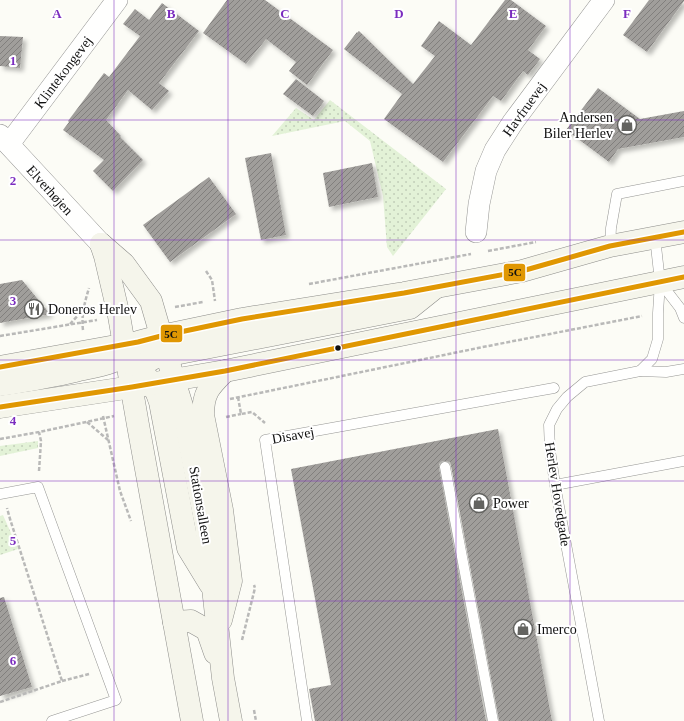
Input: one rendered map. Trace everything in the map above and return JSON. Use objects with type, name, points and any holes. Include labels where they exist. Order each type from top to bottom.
[{"type":"street","name":"Klintekongevej","points":[[4,140],[117,0]]},
{"type":"street","name":"Havfruevej","points":[[476,232],[479,204],[486,171],[495,150],[513,122],[604,0]]},
{"type":"street","name":"Elverhøjen","points":[[4,140],[103,250],[124,264],[152,301],[164,309],[140,359]]},
{"type":"street","points":[[0,407],[140,359],[242,319],[404,293],[522,271],[610,246],[684,232]]},
{"type":"street","points":[[103,250],[119,316],[160,402],[188,548],[213,589]]},
{"type":"street","points":[[174,380],[684,277]]},
{"type":"street","points":[[0,367],[98,350],[140,359]]},
{"type":"street","points":[[0,385],[56,375],[116,361],[140,359]]},
{"type":"street","points":[[140,359],[138,425],[192,721]]},
{"type":"street","name":"Stationsalleen","points":[[140,359],[174,380],[182,406],[204,518],[223,678],[231,721]]},
{"type":"street","points":[[218,633],[232,581],[222,510],[203,415],[203,403],[212,384],[225,370]]},
{"type":"street","name":"Stationsalleen","points":[[174,622],[191,620],[207,630],[223,678]]},
{"type":"lane","points":[[610,246],[611,228],[617,194],[684,181]]},
{"type":"lane","points":[[640,371],[652,359],[658,339],[660,282],[655,237]]},
{"type":"lane","points":[[660,282],[680,308],[684,318]]},
{"type":"lane","name":"Herlev Hovedgade","points":[[599,721],[555,485],[550,450],[549,425],[557,409],[585,382],[640,371],[666,372],[684,369]]},
{"type":"lane","name":"Disavej","points":[[307,721],[265,440],[554,388]]},
{"type":"lane","points":[[555,485],[684,461]]},
{"type":"lane","points":[[445,467],[493,721]]},
{"type":"lane","points":[[2,494],[38,487],[116,700],[52,721]]},
{"type":"path","points":[[483,252],[543,241]]},
{"type":"path","points":[[307,284],[475,253]]},
{"type":"path","points":[[206,271],[212,280],[215,301],[221,299]]},
{"type":"path","points":[[164,309],[208,302]]},
{"type":"path","points":[[69,325],[84,310]]},
{"type":"path","points":[[228,399],[470,349],[658,313]]},
{"type":"path","points":[[0,336],[82,323]]},
{"type":"path","points":[[238,397],[241,414]]},
{"type":"path","points":[[222,417],[252,412],[282,437]]},
{"type":"path","points":[[0,439],[103,418]]},
{"type":"path","points":[[86,422],[108,440]]},
{"type":"path","points":[[38,487],[41,441],[39,432]]},
{"type":"path","points":[[2,494],[62,681]]},
{"type":"path","points":[[0,702],[62,681],[105,670]]},
{"type":"green space","points":[[330,100],[446,189],[393,256],[387,247],[383,196],[370,141],[345,121],[272,136],[296,108],[314,120]]},
{"type":"green space","points":[[38,441],[38,448],[0,456],[0,446]]},
{"type":"green space","points":[[3,515],[18,549],[0,555],[0,516]]},
{"type":"building","points":[[227,0],[265,0],[333,50],[307,85],[289,71],[296,62],[266,39],[246,64],[203,33]]},
{"type":"building","points":[[505,0],[511,0],[546,26],[528,50],[540,59],[528,75],[523,71],[501,101],[493,96],[443,162],[384,119],[402,94],[344,49],[359,31],[413,84],[435,56],[421,46],[439,21],[471,45]]},
{"type":"building","points":[[649,0],[684,1],[647,52],[623,35]]},
{"type":"building","points":[[162,3],[199,31],[159,83],[169,91],[152,110],[128,90],[106,120],[121,136],[120,137],[143,160],[113,191],[93,171],[104,160],[63,130],[104,73],[109,77],[140,36],[123,24],[135,9],[149,20]]},
{"type":"building","points":[[0,36],[23,37],[20,68],[0,66]]},
{"type":"building","points":[[296,79],[324,101],[313,116],[283,94]]},
{"type":"building","name":"Andersen Biler Herlev","points":[[598,88],[640,119],[684,111],[684,137],[618,149],[609,162],[566,130]]},
{"type":"building","points":[[271,153],[286,235],[261,240],[245,158]]},
{"type":"building","points":[[372,163],[378,197],[329,207],[323,173]]},
{"type":"building","points":[[209,177],[236,214],[170,262],[143,225]]},
{"type":"building","points":[[22,280],[50,314],[0,323],[0,284]]},
{"type":"building","points":[[498,429],[552,721],[499,721],[451,466],[450,462],[444,461],[440,462],[439,468],[486,721],[315,721],[309,689],[331,685],[291,469]]},
{"type":"building","points":[[4,597],[32,687],[0,696],[0,598]]},
{"type":"transit line","name":"5C","points":[[0,367],[138,342],[242,319],[404,293],[522,271],[610,246],[684,232]]},
{"type":"transit line","name":"5C","points":[[0,407],[225,371],[684,277]]},
{"type":"place","name":"Andersen Biler Herlev","points":[[627,125]]},
{"type":"place","name":"Doneros Herlev","points":[[34,309]]},
{"type":"place","name":"Power","points":[[479,503]]},
{"type":"place","name":"Imerco","points":[[523,629]]}]
